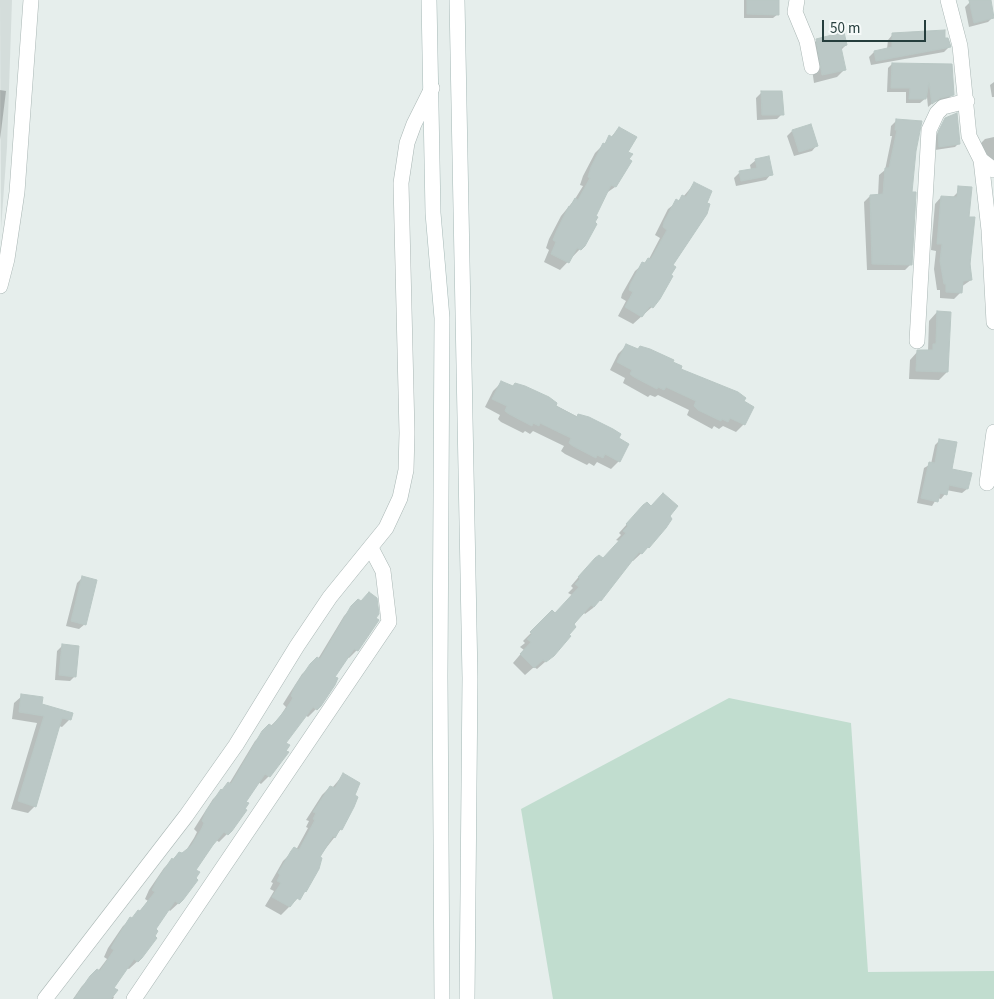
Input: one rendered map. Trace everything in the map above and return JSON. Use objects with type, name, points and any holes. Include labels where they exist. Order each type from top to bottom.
[{"type":"street","points":[[0,286],[7,259],[17,192],[31,0]]},
{"type":"street","points":[[429,0],[433,213],[442,318],[440,676],[442,999]]},
{"type":"street","points":[[458,0],[470,678],[467,999]]},
{"type":"street","points":[[797,0],[795,12],[807,41],[812,67]]},
{"type":"street","points":[[948,0],[958,30],[967,101],[969,136],[981,160],[989,230],[994,322]]},
{"type":"street","points":[[45,999],[191,808],[236,745],[297,646],[330,597],[386,528],[400,498],[406,470],[401,184],[410,137],[432,88]]},
{"type":"street","points":[[917,341],[929,130],[937,113],[943,107],[967,101]]},
{"type":"street","points":[[981,160],[994,170]]},
{"type":"street","points":[[437,270],[462,269]]},
{"type":"street","points":[[987,483],[994,432]]},
{"type":"street","points":[[134,999],[389,622],[383,571],[370,548]]},
{"type":"shaded area","points":[[0,0],[12,0],[7,147],[1,229]]},
{"type":"green space","points":[[729,698],[851,723],[868,972],[994,971],[994,999],[553,999],[521,809]]},
{"type":"building","points":[[747,0],[779,0],[779,15],[747,14]]},
{"type":"building","points":[[969,0],[991,0],[994,18],[974,23]]},
{"type":"building","points":[[945,30],[945,38],[948,38],[951,47],[876,61],[874,51],[892,47],[892,33]]},
{"type":"building","points":[[844,32],[847,45],[841,47],[846,70],[822,75],[816,39]]},
{"type":"building","points":[[892,63],[952,64],[954,95],[940,98],[932,104],[929,82],[926,99],[909,99],[910,88],[891,88]]},
{"type":"building","points":[[761,91],[782,91],[784,115],[762,115]]},
{"type":"building","points":[[957,113],[960,144],[939,147],[938,132],[945,118]]},
{"type":"building","points":[[896,119],[922,121],[916,151],[912,192],[916,192],[916,194],[912,265],[872,264],[870,195],[883,194],[885,168],[889,168],[897,130],[895,130]]},
{"type":"building","points":[[811,124],[818,146],[799,152],[792,130]]},
{"type":"building","points":[[619,127],[637,137],[628,152],[633,154],[629,159],[632,161],[616,187],[611,185],[596,216],[598,217],[595,222],[597,224],[585,246],[581,250],[577,248],[569,263],[551,254],[556,242],[553,240],[569,206],[575,198],[578,200],[590,178],[588,177],[591,167],[603,143],[605,144],[609,135],[612,137]]},
{"type":"building","points":[[769,156],[773,175],[741,181],[739,171],[757,168],[755,159]]},
{"type":"building","points":[[694,182],[712,191],[707,203],[710,204],[707,214],[673,265],[676,267],[671,275],[673,276],[660,299],[653,308],[650,306],[642,317],[625,307],[633,292],[629,290],[630,285],[642,262],[645,263],[648,258],[651,259],[667,230],[663,227],[664,222],[676,199],[679,201],[682,195],[686,197]]},
{"type":"building","points":[[958,186],[972,187],[969,217],[975,217],[970,264],[972,280],[963,281],[962,293],[946,292],[946,284],[944,284],[940,261],[942,244],[937,244],[941,196],[957,197]]},
{"type":"building","points":[[937,311],[951,312],[948,372],[916,371],[917,350],[933,350],[933,344],[936,344]]},
{"type":"building","points":[[626,344],[638,349],[640,346],[650,349],[674,360],[673,362],[682,366],[681,369],[738,392],[746,398],[744,401],[754,407],[745,425],[730,418],[728,422],[722,419],[721,421],[698,410],[694,406],[696,401],[666,387],[664,390],[658,387],[657,389],[634,377],[630,374],[632,370],[617,362]]},
{"type":"building","points":[[501,381],[513,386],[515,383],[525,386],[549,397],[557,403],[556,406],[577,417],[578,414],[589,417],[621,434],[619,438],[629,444],[620,462],[605,454],[603,458],[597,455],[596,458],[569,443],[571,438],[540,423],[539,426],[533,423],[532,426],[509,414],[505,411],[507,406],[492,399]]},
{"type":"building","points":[[939,439],[957,442],[952,469],[972,473],[968,489],[949,485],[947,495],[940,493],[938,502],[921,498],[929,462],[935,463]]},
{"type":"building","points":[[663,493],[678,506],[670,516],[672,519],[666,528],[649,548],[642,554],[639,552],[601,601],[594,607],[591,605],[574,624],[576,627],[569,635],[571,636],[554,656],[546,662],[543,660],[534,668],[520,654],[531,642],[527,639],[532,634],[530,632],[552,610],[555,613],[579,587],[575,584],[580,579],[578,577],[595,558],[599,555],[603,558],[626,533],[623,531],[628,526],[626,524],[643,505],[647,502],[651,506]]},
{"type":"building","points":[[82,576],[97,580],[86,625],[71,621]]},
{"type":"building","points":[[369,592],[377,598],[379,614],[376,618],[379,620],[358,651],[354,649],[335,677],[338,678],[335,685],[321,706],[317,710],[313,707],[286,743],[290,745],[286,751],[289,752],[270,777],[265,774],[246,802],[249,803],[245,809],[247,810],[232,831],[228,835],[224,832],[213,845],[196,870],[200,872],[196,878],[198,880],[179,904],[175,901],[156,929],[158,931],[155,936],[157,938],[138,962],[134,959],[114,988],[118,990],[111,999],[74,999],[90,976],[97,969],[100,971],[114,950],[111,948],[130,917],[132,918],[138,910],[140,911],[155,892],[152,890],[157,880],[172,858],[173,860],[179,852],[182,853],[191,846],[202,828],[204,823],[202,821],[206,811],[221,789],[228,782],[231,784],[262,731],[269,724],[272,726],[286,709],[293,698],[291,696],[295,686],[310,664],[317,657],[320,659],[351,606],[358,599],[361,601]]},
{"type":"building","points":[[62,644],[79,646],[76,677],[59,675]]},
{"type":"building","points":[[21,694],[43,697],[42,704],[73,713],[71,720],[62,718],[36,807],[18,801],[44,716],[19,712]]},
{"type":"building","points":[[343,773],[360,783],[355,795],[358,797],[342,830],[340,829],[335,838],[333,836],[320,857],[322,858],[319,869],[306,892],[300,900],[297,898],[290,907],[272,897],[281,883],[277,881],[280,875],[278,873],[294,847],[299,850],[315,820],[313,819],[316,813],[313,812],[330,786],[335,788]]}]
